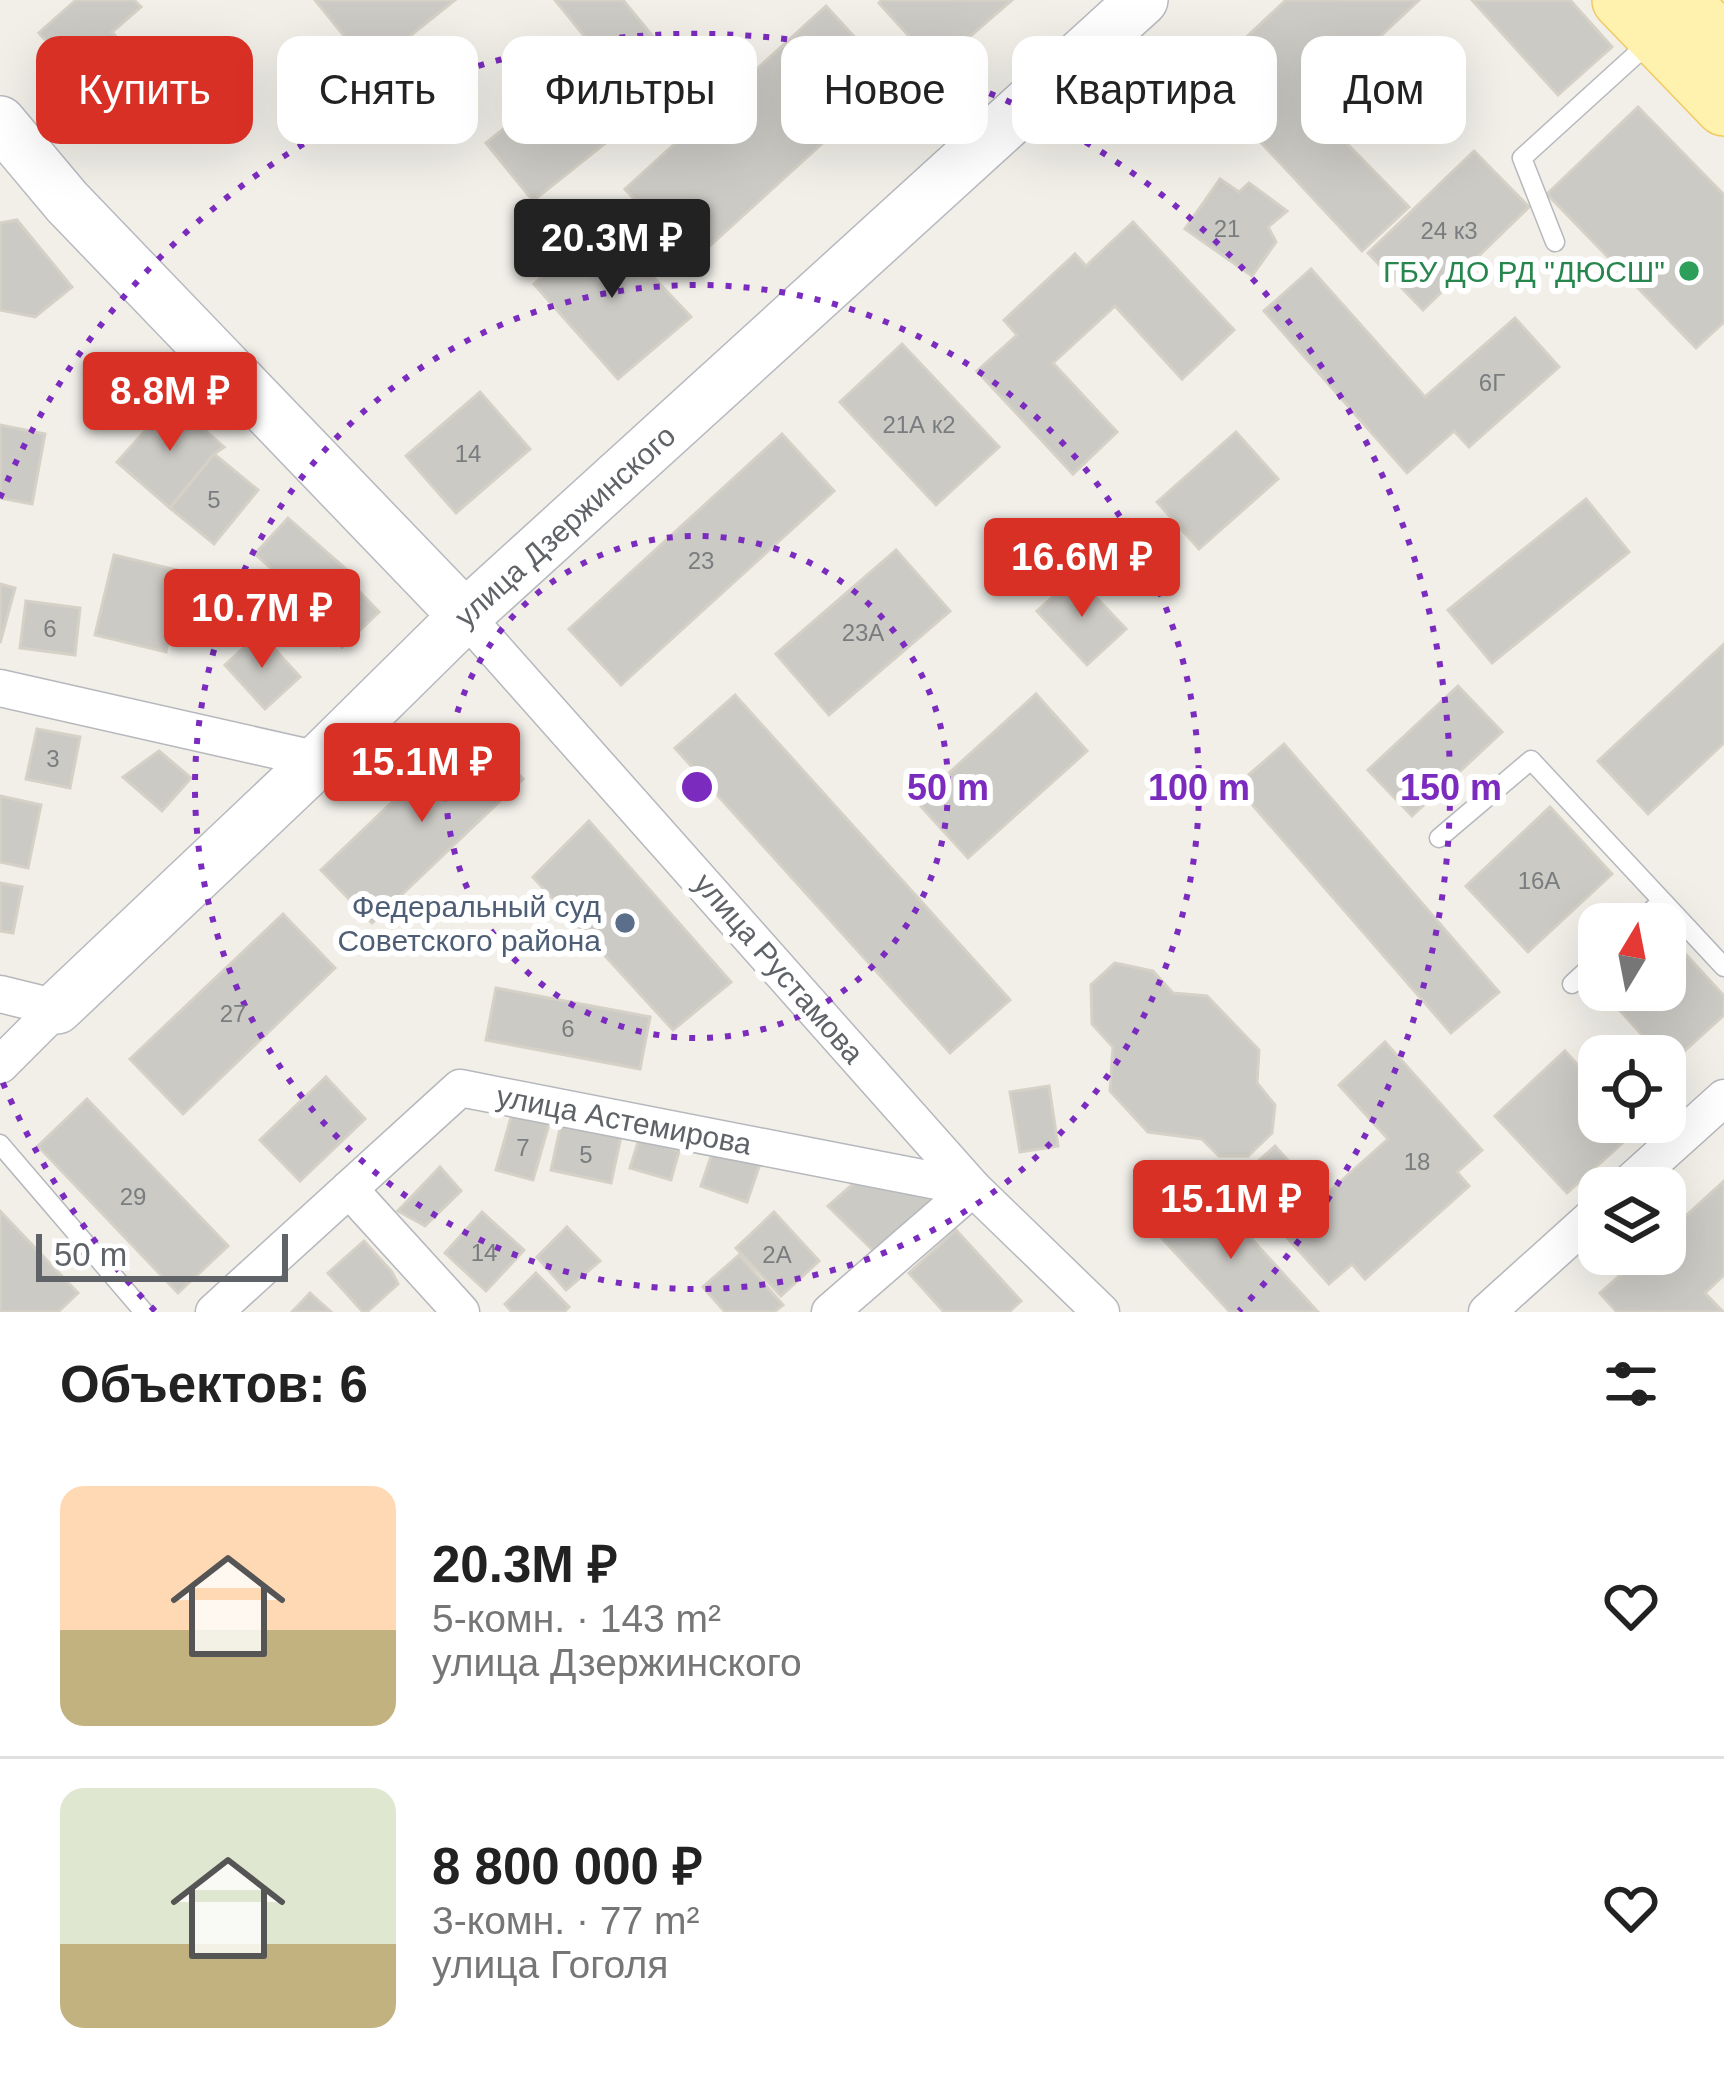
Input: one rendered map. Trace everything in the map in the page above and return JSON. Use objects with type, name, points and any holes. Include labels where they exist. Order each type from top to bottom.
[{"type":"main road","points":[[1664,14],[1724,46]]},
{"type":"main road","points":[[1664,14],[1724,107]]},
{"type":"street","name":"улица Дзержинского","points":[[0,1065],[465,616],[1142,0]]},
{"type":"street","points":[[0,122],[67,202],[465,616]]},
{"type":"street","name":"улица Рустамова","points":[[465,616],[973,1189],[1101,1312]]},
{"type":"street","points":[[0,688],[319,760]]},
{"type":"street","points":[[0,994],[57,1008]]},
{"type":"street","name":"улица Астемирова","points":[[214,1312],[460,1088],[973,1189]]},
{"type":"street","points":[[1647,1167],[1724,1098]]},
{"type":"street","points":[[830,1312],[973,1189]]},
{"type":"street","points":[[349,1190],[461,1312]]},
{"type":"street","points":[[1487,1312],[1578,1230]]},
{"type":"lane","points":[[1555,242],[1522,158],[1664,14]]},
{"type":"lane","points":[[1439,838],[1531,760],[1724,967]]},
{"type":"lane","points":[[1572,984],[1578,978]]},
{"type":"lane","points":[[0,1144],[144,1312]]},
{"type":"building","points":[[76,0],[134,0],[141,7],[112,32],[116,36],[39,33]]},
{"type":"building","points":[[315,0],[455,0],[410,36],[344,36]]},
{"type":"building","points":[[555,0],[623,0],[653,36],[584,36]]},
{"type":"building","points":[[1012,0],[971,36],[909,36],[879,3]]},
{"type":"building","points":[[1286,0],[1419,0],[1381,36],[1301,36],[1301,144],[1347,144],[1409,207],[1362,251],[1262,144],[1277,144],[1277,36],[1248,36]]},
{"type":"building","points":[[1472,0],[1570,0],[1612,47],[1558,95]]},
{"type":"building","points":[[826,6],[854,36],[793,36]]},
{"type":"building","points":[[781,47],[781,144],[822,144],[692,262],[625,189],[674,144],[757,144],[757,69]]},
{"type":"building","points":[[1638,107],[1724,195],[1724,322],[1696,348],[1547,194]]},
{"type":"building","points":[[502,130],[502,144],[604,144],[533,201],[486,143]]},
{"type":"building","points":[[1474,151],[1529,207],[1423,310],[1368,253]]},
{"type":"building","points":[[1220,179],[1239,192],[1249,183],[1287,211],[1268,227],[1276,242],[1252,276],[1185,229]]},
{"type":"building","points":[[17,220],[72,287],[35,317],[0,310],[0,223]]},
{"type":"building","points":[[601,222],[691,317],[618,379],[534,284]]},
{"type":"building","points":[[1133,222],[1234,330],[1182,379],[1115,306],[1053,363],[1117,432],[1073,474],[977,371],[1017,335],[1004,320],[1075,254],[1086,266]]},
{"type":"building","points":[[1311,269],[1425,397],[1515,318],[1559,367],[1469,447],[1454,431],[1407,473],[1264,311]]},
{"type":"building","points":[[902,344],[999,447],[936,505],[840,402]]},
{"type":"building","points":[[480,392],[530,449],[456,513],[406,456]]},
{"type":"building","points":[[172,401],[224,447],[170,508],[117,462]]},
{"type":"building","points":[[0,425],[45,434],[32,504],[0,498]]},
{"type":"building","points":[[1236,432],[1278,479],[1199,549],[1157,502]]},
{"type":"building","points":[[782,434],[834,491],[621,685],[569,629]]},
{"type":"building","points":[[214,454],[258,490],[214,544],[170,508]]},
{"type":"building","points":[[1586,499],[1629,552],[1492,663],[1448,610]]},
{"type":"building","points":[[288,518],[348,571],[315,608],[255,554]]},
{"type":"building","points":[[896,550],[950,611],[829,715],[776,654]]},
{"type":"building","points":[[114,555],[185,572],[166,652],[95,635]]},
{"type":"building","points":[[1076,576],[1126,629],[1087,665],[1037,611]]},
{"type":"building","points":[[0,584],[15,588],[0,643]]},
{"type":"building","points":[[352,584],[379,612],[342,647],[315,618]]},
{"type":"building","points":[[26,601],[80,608],[75,655],[20,648]]},
{"type":"building","points":[[260,633],[300,677],[265,709],[225,665]]},
{"type":"building","points":[[1724,644],[1724,743],[1648,814],[1598,761]]},
{"type":"building","points":[[1458,686],[1502,732],[1412,816],[1368,770]]},
{"type":"building","points":[[1036,694],[1087,751],[968,858],[917,802]]},
{"type":"building","points":[[735,695],[1010,1000],[950,1053],[675,748]]},
{"type":"building","points":[[472,726],[523,779],[372,923],[321,870]]},
{"type":"building","points":[[37,729],[80,737],[70,788],[26,779]]},
{"type":"building","points":[[1284,744],[1499,992],[1451,1033],[1236,786]]},
{"type":"building","points":[[159,751],[191,778],[162,811],[123,777]]},
{"type":"building","points":[[0,796],[41,805],[28,868],[0,862]]},
{"type":"building","points":[[1550,807],[1612,874],[1528,952],[1466,886]]},
{"type":"building","points":[[589,821],[731,982],[673,1030],[533,877]]},
{"type":"building","points":[[0,883],[22,887],[13,933],[0,931]]},
{"type":"building","points":[[283,914],[335,968],[183,1114],[130,1059]]},
{"type":"building","points":[[1686,955],[1724,996],[1724,1015],[1686,1050],[1686,1035],[1642,1035],[1620,1011],[1686,1011]]},
{"type":"building","points":[[1115,963],[1153,971],[1173,993],[1207,996],[1259,1050],[1257,1083],[1275,1105],[1272,1133],[1248,1156],[1219,1156],[1202,1139],[1148,1132],[1110,1091],[1113,1047],[1092,1024],[1091,985]]},
{"type":"building","points":[[496,988],[650,1017],[640,1069],[486,1040]]},
{"type":"building","points":[[1385,1042],[1482,1150],[1457,1172],[1469,1186],[1365,1279],[1352,1264],[1329,1284],[1236,1181],[1275,1146],[1322,1198],[1388,1139],[1339,1085]]},
{"type":"building","points":[[1565,1051],[1578,1065],[1578,1143],[1622,1143],[1596,1167],[1578,1167],[1578,1183],[1567,1193],[1495,1116]]},
{"type":"building","points":[[326,1077],[365,1119],[300,1181],[260,1140]]},
{"type":"building","points":[[1049,1086],[1058,1146],[1020,1152],[1010,1092]]},
{"type":"building","points":[[87,1099],[228,1246],[178,1293],[38,1146]]},
{"type":"building","points":[[512,1114],[549,1124],[533,1180],[496,1170]]},
{"type":"building","points":[[561,1124],[621,1137],[611,1183],[551,1170]]},
{"type":"building","points":[[639,1139],[679,1151],[671,1180],[630,1168]]},
{"type":"building","points":[[716,1142],[762,1158],[747,1202],[701,1186]]},
{"type":"building","points":[[440,1167],[461,1191],[425,1226],[398,1211]]},
{"type":"building","points":[[869,1170],[916,1182],[933,1204],[881,1258],[828,1206]]},
{"type":"building","points":[[1724,1181],[1724,1275],[1705,1293],[1723,1312],[1617,1312],[1600,1293],[1620,1275],[1686,1275],[1686,1216]]},
{"type":"building","points":[[1208,1191],[1318,1312],[1230,1312],[1159,1235]]},
{"type":"building","points":[[0,1211],[78,1293],[58,1312],[0,1312]]},
{"type":"building","points":[[482,1212],[524,1250],[486,1291],[445,1253]]},
{"type":"building","points":[[774,1212],[819,1261],[781,1296],[736,1248]]},
{"type":"building","points":[[567,1227],[600,1261],[566,1290],[537,1257]]},
{"type":"building","points":[[956,1230],[1021,1301],[1009,1312],[944,1312],[909,1273]]},
{"type":"building","points":[[364,1241],[398,1284],[367,1312],[328,1273]]},
{"type":"building","points":[[739,1255],[783,1305],[774,1312],[725,1312],[703,1287]]},
{"type":"building","points":[[536,1273],[569,1307],[564,1312],[512,1312],[505,1304]]},
{"type":"building","points":[[310,1293],[331,1312],[292,1312]]},
{"type":"place","name":"ГБУ ДО РД \"ДЮСШ\"","points":[[1689,271]]},
{"type":"place","name":"Федеральный суд Советского района","points":[[625,923]]}]
